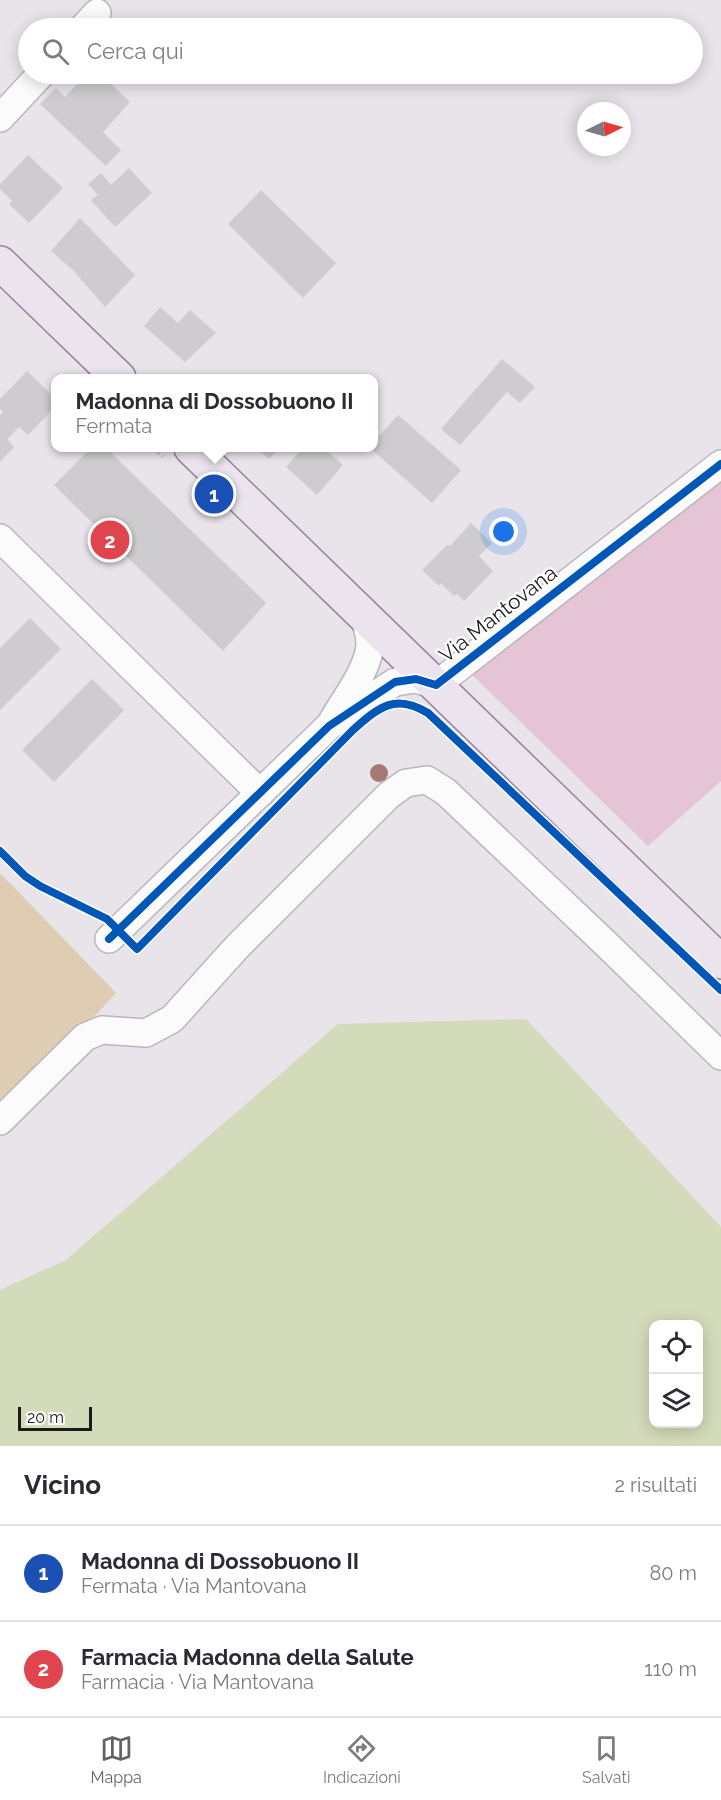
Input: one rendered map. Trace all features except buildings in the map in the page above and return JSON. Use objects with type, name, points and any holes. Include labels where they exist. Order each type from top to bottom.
[{"type":"main road","points":[[0,263],[115,374]]},
{"type":"main road","name":"Via Mantovana","points":[[196,452],[721,962]]},
{"type":"street","points":[[0,118],[32,84]]},
{"type":"street","name":"Via Mantovana","points":[[109,939],[329,726],[395,682],[416,679],[436,685],[721,464]]},
{"type":"street","points":[[0,538],[260,793]]},
{"type":"street","name":"Via Mantovana","points":[[329,726],[369,655],[370,641],[364,615]]},
{"type":"street","points":[[0,1121],[86,1037],[102,1030],[146,1033],[172,1019],[237,946],[388,795],[406,783],[427,780],[446,792],[721,1056]]},
{"type":"shaded area","points":[[721,466],[721,781],[648,846],[464,667]]},
{"type":"shaded area","points":[[0,873],[116,993],[0,1119]]},
{"type":"shaded area","points":[[526,1019],[721,1227],[721,1446],[0,1446],[0,1290],[66,1260],[338,1024]]},
{"type":"cycle path","points":[[109,939],[329,726],[395,682],[416,679],[436,685],[721,464]]},
{"type":"cycle path","points":[[0,851],[25,876],[40,886],[107,919],[137,949],[353,730],[379,709],[388,705],[406,704],[428,713],[721,990]]},
{"type":"place","name":"Madonna di Dossobuono II","points":[[214,494]]},
{"type":"place","name":"Farmacia Madonna della Salute","points":[[110,540]]}]
